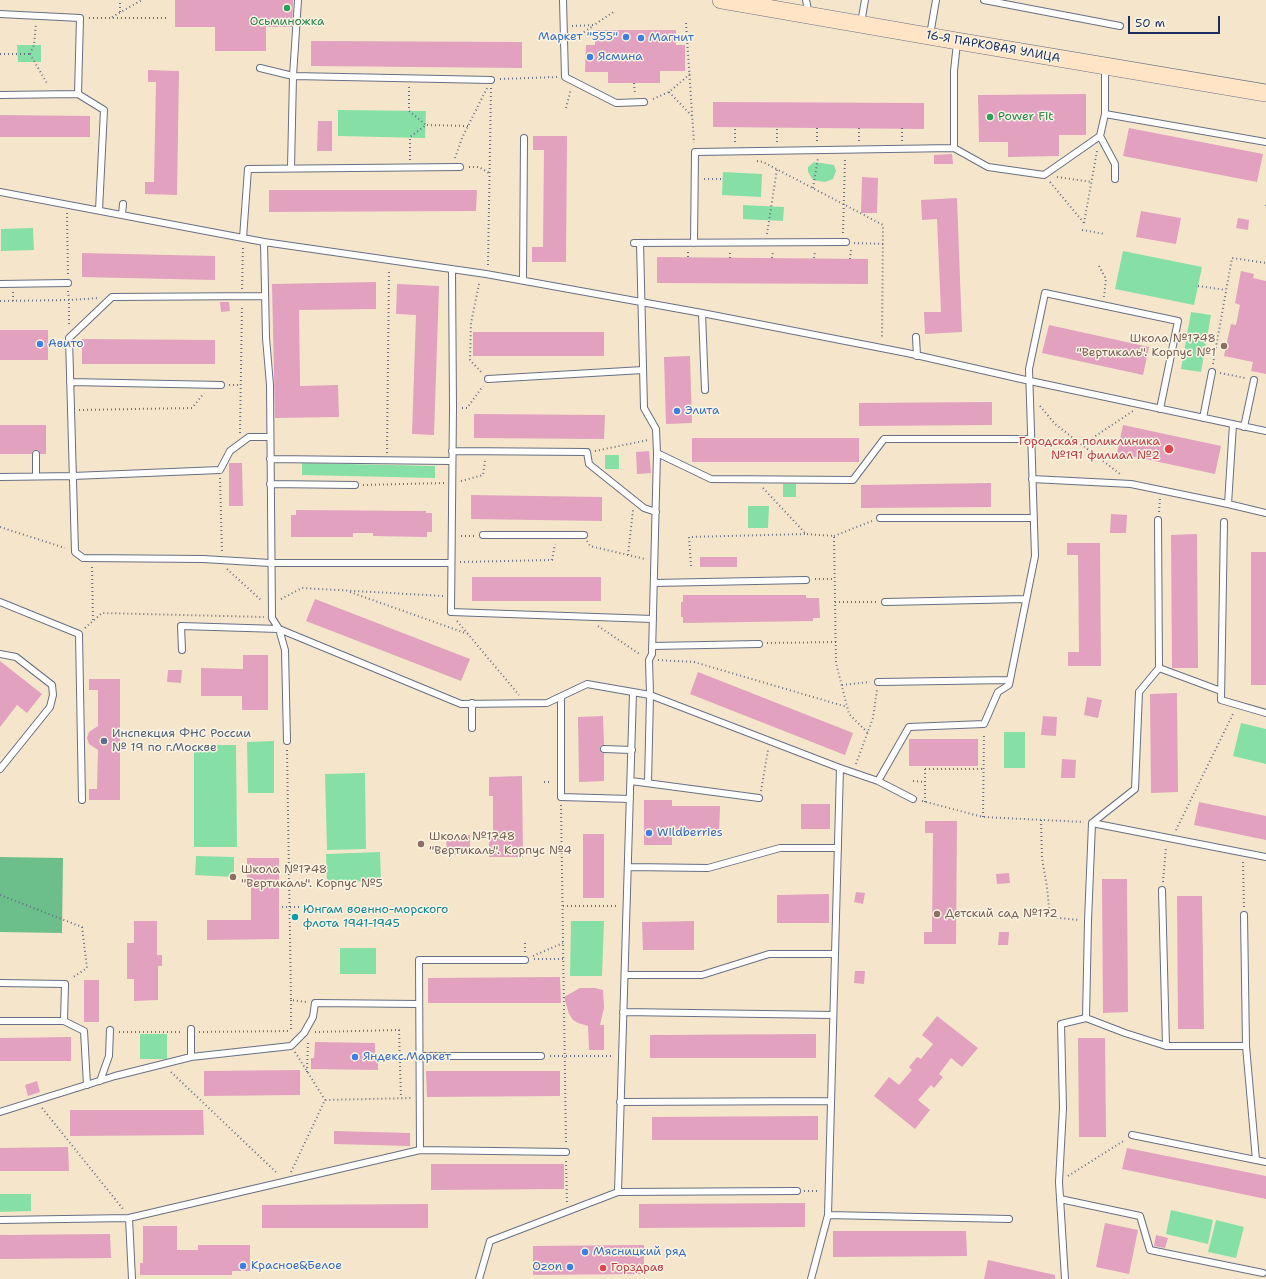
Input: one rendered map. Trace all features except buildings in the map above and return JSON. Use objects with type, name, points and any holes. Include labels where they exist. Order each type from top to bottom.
[{"type":"main road","name":"16-Я ПАРКОВАЯ УЛИЦА","points":[[721,0],[807,8],[861,24],[957,42],[1266,92]]},
{"type":"lane","points":[[291,168],[293,76],[298,0]]},
{"type":"lane","points":[[564,0],[565,77],[616,103],[644,102]]},
{"type":"lane","points":[[861,24],[865,0]]},
{"type":"lane","points":[[930,37],[936,0]]},
{"type":"lane","points":[[984,0],[1120,26]]},
{"type":"lane","points":[[0,14],[80,18],[78,94]]},
{"type":"lane","points":[[954,148],[954,71],[957,42]]},
{"type":"lane","points":[[1105,66],[1104,114],[1100,136],[1115,164],[1115,179]]},
{"type":"lane","points":[[260,68],[293,76],[491,80]]},
{"type":"lane","points":[[0,94],[78,94],[104,110],[99,210]]},
{"type":"lane","points":[[1104,114],[1266,142]]},
{"type":"lane","points":[[694,243],[695,152],[954,148],[988,167],[1044,175],[1100,136]]},
{"type":"lane","points":[[523,280],[524,138]]},
{"type":"lane","points":[[244,238],[248,169],[460,167]]},
{"type":"lane","points":[[0,192],[264,242],[523,280],[641,301],[917,356],[1266,431]]},
{"type":"lane","points":[[122,215],[123,204]]},
{"type":"lane","points":[[264,242],[266,338],[270,385],[270,563],[272,618],[279,629],[285,650],[287,741]]},
{"type":"lane","points":[[648,783],[650,695],[649,660],[652,654],[657,438],[656,429],[644,408],[641,301],[637,243],[844,242]]},
{"type":"lane","points":[[452,269],[453,408],[451,612],[653,619]]},
{"type":"lane","points":[[0,284],[68,283]]},
{"type":"lane","points":[[878,781],[909,727],[984,724],[998,692],[1009,685],[1034,556],[1029,369],[1045,293],[1178,321],[1160,409]]},
{"type":"lane","points":[[265,296],[112,298],[69,338],[75,552],[83,558],[222,560],[270,563],[451,563]]},
{"type":"lane","points":[[702,313],[705,390]]},
{"type":"lane","points":[[916,338],[917,356]]},
{"type":"lane","points":[[488,379],[643,370]]},
{"type":"lane","points":[[1203,418],[1212,372]]},
{"type":"lane","points":[[1244,427],[1254,380]]},
{"type":"lane","points":[[70,382],[221,385]]},
{"type":"lane","points":[[1228,504],[1233,424]]},
{"type":"lane","points":[[0,476],[73,476],[220,470],[230,451],[249,437],[270,437]]},
{"type":"lane","points":[[657,453],[711,479],[853,480],[884,439],[1031,438]]},
{"type":"lane","points":[[452,451],[587,452],[589,464],[644,508],[656,512]]},
{"type":"lane","points":[[36,454],[36,476]]},
{"type":"lane","points":[[270,459],[452,461]]},
{"type":"lane","points":[[1032,480],[1131,484],[1160,487],[1266,513]]},
{"type":"lane","points":[[270,484],[355,485]]},
{"type":"lane","points":[[880,518],[1033,518]]},
{"type":"lane","points":[[1086,1018],[1092,823],[1135,789],[1139,692],[1159,668],[1158,520]]},
{"type":"lane","points":[[1224,522],[1221,700],[1266,712]]},
{"type":"lane","points":[[483,536],[584,535]]},
{"type":"lane","points":[[654,583],[806,580]]},
{"type":"lane","points":[[885,602],[1026,599]]},
{"type":"lane","points":[[0,602],[79,634],[82,800]]},
{"type":"lane","points":[[182,650],[182,626],[279,629],[461,704],[547,703],[587,684],[650,695],[840,768],[878,781],[913,799]]},
{"type":"lane","points":[[652,646],[759,644]]},
{"type":"lane","points":[[0,654],[16,657],[52,685],[53,695],[50,708],[0,768]]},
{"type":"lane","points":[[1159,668],[1221,691]]},
{"type":"lane","points":[[878,682],[1010,680]]},
{"type":"lane","points":[[618,1192],[633,692]]},
{"type":"lane","points":[[561,697],[561,797],[630,799]]},
{"type":"lane","points":[[472,704],[472,728]]},
{"type":"lane","points":[[604,749],[632,750]]},
{"type":"lane","points":[[811,1279],[828,1215],[840,768]]},
{"type":"lane","points":[[631,781],[760,798]]},
{"type":"lane","points":[[1092,823],[1266,857]]},
{"type":"lane","points":[[628,867],[708,868],[780,848],[838,848]]},
{"type":"lane","points":[[1162,890],[1166,1046]]},
{"type":"lane","points":[[1244,915],[1246,1046],[1256,1160]]},
{"type":"lane","points":[[625,975],[702,975],[769,954],[835,954]]},
{"type":"lane","points":[[420,1150],[419,960],[525,960]]},
{"type":"lane","points":[[0,983],[65,984],[64,1021]]},
{"type":"lane","points":[[0,1112],[100,1080],[191,1057],[292,1046],[304,1033],[313,1017],[315,1003],[419,1004]]},
{"type":"lane","points":[[623,1012],[833,1014]]},
{"type":"lane","points":[[1065,1279],[1059,1182],[1063,1108],[1061,1024],[1086,1018],[1125,1033],[1166,1046],[1246,1046]]},
{"type":"lane","points":[[0,1021],[64,1021],[84,1031],[87,1085]]},
{"type":"lane","points":[[100,1080],[109,1056],[113,1031]]},
{"type":"lane","points":[[191,1031],[191,1057]]},
{"type":"lane","points":[[420,1056],[541,1056]]},
{"type":"lane","points":[[620,1102],[831,1101]]},
{"type":"lane","points":[[1132,1135],[1266,1162]]},
{"type":"lane","points":[[0,1220],[130,1218],[420,1150],[566,1152]]},
{"type":"lane","points":[[479,1279],[490,1241],[618,1192],[797,1191]]},
{"type":"lane","points":[[1060,1199],[1140,1216],[1150,1250],[1263,1275]]},
{"type":"lane","points":[[828,1215],[1009,1219]]},
{"type":"lane","points":[[130,1218],[132,1279]]},
{"type":"path","points":[[120,0],[120,12]]},
{"type":"path","points":[[111,18],[142,0]]},
{"type":"path","points":[[564,46],[615,11]]},
{"type":"path","points":[[30,54],[34,45],[38,16]]},
{"type":"path","points":[[80,18],[168,18]]},
{"type":"path","points":[[686,23],[695,152]]},
{"type":"path","points":[[564,26],[594,25]]},
{"type":"path","points":[[0,54],[30,54]]},
{"type":"path","points":[[30,54],[54,94]]},
{"type":"path","points":[[644,102],[669,92],[690,74]]},
{"type":"path","points":[[491,80],[565,77]]},
{"type":"path","points":[[409,78],[409,111],[426,125],[468,126]]},
{"type":"path","points":[[566,108],[573,81]]},
{"type":"path","points":[[669,92],[693,117]]},
{"type":"path","points":[[451,167],[468,126],[482,99]]},
{"type":"path","points":[[488,266],[491,99]]},
{"type":"path","points":[[410,167],[410,137],[426,125]]},
{"type":"path","points":[[734,151],[735,127]]},
{"type":"path","points":[[776,151],[777,128]]},
{"type":"path","points":[[813,188],[818,150],[817,128]]},
{"type":"path","points":[[859,128],[859,150]]},
{"type":"path","points":[[1044,175],[1084,223],[1100,136]]},
{"type":"path","points":[[846,150],[843,204],[844,242],[883,244]]},
{"type":"path","points":[[756,161],[763,162],[777,169],[883,225],[882,338]]},
{"type":"path","points":[[460,167],[479,166],[489,173]]},
{"type":"path","points":[[766,243],[777,169]]},
{"type":"path","points":[[1044,175],[1092,182]]},
{"type":"path","points":[[695,179],[722,179]]},
{"type":"path","points":[[67,204],[69,338]]},
{"type":"path","points":[[1082,230],[1105,234]]},
{"type":"path","points":[[240,434],[244,238]]},
{"type":"path","points":[[1254,380],[1212,372],[1232,258],[1266,263]]},
{"type":"path","points":[[387,460],[390,260]]},
{"type":"path","points":[[1099,266],[1106,279],[1104,296],[1110,307]]},
{"type":"path","points":[[453,408],[467,408],[488,379],[470,360],[471,323],[479,284]]},
{"type":"path","points":[[1198,286],[1226,290]]},
{"type":"path","points":[[0,301],[112,298]]},
{"type":"path","points":[[86,410],[192,408],[212,385]]},
{"type":"path","points":[[1030,394],[1055,424],[1131,484]]},
{"type":"path","points":[[1082,445],[1142,405]]},
{"type":"path","points":[[587,452],[657,438]]},
{"type":"path","points":[[355,485],[452,483],[483,475],[486,452]]},
{"type":"path","points":[[220,470],[222,565],[272,607],[302,588],[451,597]]},
{"type":"path","points":[[756,479],[806,534]]},
{"type":"path","points":[[1158,520],[1160,487]]},
{"type":"path","points":[[628,555],[634,500]]},
{"type":"path","points":[[691,566],[689,537],[806,534],[834,536],[880,518]]},
{"type":"path","points":[[0,527],[75,552]]},
{"type":"path","points":[[451,563],[552,560],[557,535]]},
{"type":"path","points":[[584,535],[590,546],[655,561]]},
{"type":"path","points":[[451,536],[483,536]]},
{"type":"path","points":[[834,536],[836,663],[849,714],[868,733]]},
{"type":"path","points":[[92,558],[93,621]]},
{"type":"path","points":[[806,580],[835,579]]},
{"type":"path","points":[[347,591],[468,634]]},
{"type":"path","points":[[835,602],[885,602]]},
{"type":"path","points":[[451,612],[526,703]]},
{"type":"path","points":[[79,634],[102,613],[272,618]]},
{"type":"path","points":[[584,617],[649,660],[694,662],[848,708]]},
{"type":"path","points":[[759,644],[836,642]]},
{"type":"path","points":[[842,685],[878,682],[873,718],[853,772]]},
{"type":"path","points":[[1162,890],[1169,838],[1237,705]]},
{"type":"path","points":[[983,817],[984,724]]},
{"type":"path","points":[[113,1031],[291,1031],[287,741]]},
{"type":"path","points":[[760,798],[769,741]]},
{"type":"path","points":[[924,802],[925,767],[984,769]]},
{"type":"path","points":[[913,781],[925,782]]},
{"type":"path","points":[[561,797],[567,1212]]},
{"type":"path","points":[[913,799],[983,817],[1092,823]]},
{"type":"path","points":[[1041,820],[1042,858],[1050,917],[1088,921]]},
{"type":"path","points":[[1243,852],[1244,915]]},
{"type":"path","points":[[0,895],[82,927],[87,968],[65,984]]},
{"type":"path","points":[[563,906],[627,906]]},
{"type":"path","points":[[282,907],[300,907]]},
{"type":"path","points":[[525,960],[563,943]]},
{"type":"path","points":[[525,960],[563,959]]},
{"type":"path","points":[[291,1000],[315,1003]]},
{"type":"path","points":[[308,1032],[399,1030],[401,1098]]},
{"type":"path","points":[[307,1072],[308,1038]]},
{"type":"path","points":[[292,1046],[325,1100]]},
{"type":"path","points":[[541,1056],[622,1056]]},
{"type":"path","points":[[162,1064],[286,1182],[325,1100]]},
{"type":"path","points":[[325,1100],[420,1098]]},
{"type":"path","points":[[36,1101],[130,1218]]},
{"type":"path","points":[[1059,1182],[1132,1135]]},
{"type":"path","points":[[797,1191],[829,1191]]},
{"type":"green space","points":[[17,45],[41,45],[41,62],[18,62]]},
{"type":"green space","points":[[338,110],[426,111],[425,138],[338,136]]},
{"type":"green space","points":[[814,162],[834,165],[836,171],[833,179],[825,182],[813,180],[808,172],[808,167]]},
{"type":"green space","points":[[723,172],[762,174],[761,197],[722,195]]},
{"type":"green space","points":[[743,205],[784,207],[783,221],[743,219]]},
{"type":"green space","points":[[33,228],[34,250],[1,251],[1,229]]},
{"type":"green space","points":[[1123,251],[1202,267],[1194,305],[1115,289]]},
{"type":"green space","points":[[1191,312],[1211,315],[1201,372],[1181,369]]},
{"type":"green space","points":[[605,455],[619,455],[619,469],[605,469]]},
{"type":"green space","points":[[302,463],[435,466],[435,478],[302,475]]},
{"type":"green space","points":[[783,484],[796,484],[796,497],[783,497]]},
{"type":"green space","points":[[748,506],[769,506],[768,528],[748,528]]},
{"type":"green space","points":[[1241,723],[1266,729],[1266,764],[1233,756]]},
{"type":"green space","points":[[1004,732],[1025,732],[1025,768],[1004,768]]},
{"type":"green space","points":[[274,741],[274,793],[248,793],[247,742]]},
{"type":"green space","points":[[194,745],[236,745],[237,847],[194,847]]},
{"type":"green space","points":[[365,773],[366,849],[327,850],[325,774]]},
{"type":"green space","points":[[380,852],[381,881],[327,882],[326,854]]},
{"type":"green space","points":[[196,856],[234,857],[234,877],[195,875]]},
{"type":"green space","points":[[0,857],[63,858],[62,933],[0,932]]},
{"type":"green space","points":[[571,921],[604,921],[602,976],[570,976]]},
{"type":"green space","points":[[340,948],[376,948],[376,974],[340,974]]},
{"type":"green space","points":[[140,1034],[167,1034],[167,1059],[140,1059]]},
{"type":"green space","points":[[0,1194],[31,1194],[31,1211],[0,1212]]},
{"type":"green space","points":[[1171,1210],[1213,1220],[1208,1244],[1166,1234]]},
{"type":"green space","points":[[1216,1220],[1244,1227],[1236,1258],[1208,1252]]},
{"type":"place","name":"Осьминожка","points":[[287,8]]},
{"type":"place","name":"Маркет \"555\"","points":[[626,37]]},
{"type":"place","name":"Магнит","points":[[641,38]]},
{"type":"place","name":"Ясмина","points":[[590,57]]},
{"type":"place","name":"Power Fit","points":[[990,117]]},
{"type":"place","name":"Авито","points":[[40,344]]},
{"type":"place","name":"Школа №1748 \"Вертикаль\". Корпус №1","points":[[1224,346]]},
{"type":"place","name":"Элита","points":[[677,411]]},
{"type":"place","name":"Городская поликлиника №191 филиал №2","points":[[1169,449]]},
{"type":"place","name":"Инспекция ФНС России № 19 по г.Москве","points":[[104,741]]},
{"type":"place","name":"Wildberries","points":[[649,833]]},
{"type":"place","name":"Школа №1748 \"Вертикаль\". Корпус №4","points":[[421,844]]},
{"type":"place","name":"Школа №1748 \"Вертикаль\". Корпус №5","points":[[233,877]]},
{"type":"place","name":"Детский сад №172","points":[[937,914]]},
{"type":"place","name":"Юнгам военно-морского флота 1941-1945","points":[[295,917]]},
{"type":"place","name":"Яндекс.Маркет","points":[[355,1057]]},
{"type":"place","name":"Мясницкий ряд","points":[[585,1252]]},
{"type":"place","name":"Красное&Белое","points":[[243,1266]]},
{"type":"place","name":"Ozon","points":[[570,1267]]},
{"type":"place","name":"Горздрав","points":[[603,1268]]}]
